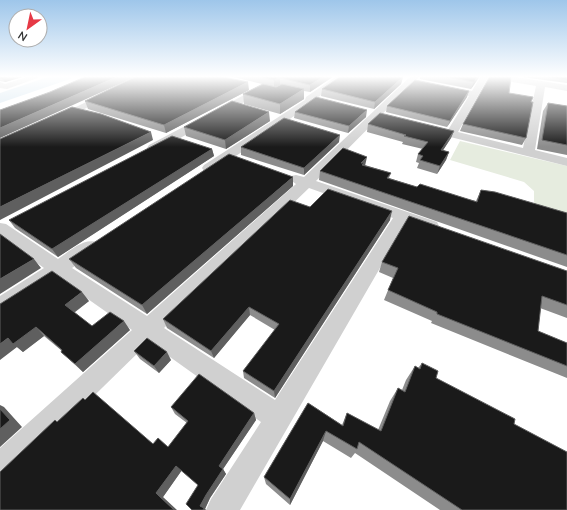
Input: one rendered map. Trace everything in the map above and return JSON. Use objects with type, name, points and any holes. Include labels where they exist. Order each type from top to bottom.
[{"type":"street","points":[[47,123],[96,100]]},
{"type":"street","points":[[141,154],[245,100]]},
{"type":"street","points":[[196,176],[221,152],[282,120],[309,100]]},
{"type":"street","points":[[0,468],[306,182],[344,138],[376,116],[395,100]]},
{"type":"street","points":[[451,134],[472,100]]},
{"type":"street","points":[[528,153],[538,100]]},
{"type":"street","points":[[233,105],[247,109]]},
{"type":"street","points":[[74,110],[88,114]]},
{"type":"street","points":[[421,127],[567,162]]},
{"type":"street","points":[[154,134],[195,143]]},
{"type":"street","points":[[221,152],[242,160]]},
{"type":"street","points":[[285,175],[447,232]]},
{"type":"street","points":[[222,510],[402,216]]},
{"type":"street","points":[[4,226],[59,268],[278,418]]},
{"type":"street","points":[[0,307],[104,237]]},
{"type":"shaded area","points":[[460,141],[567,166],[567,218],[534,211],[534,191],[524,182],[450,160]]},
{"type":"building","points":[[28,100],[65,100],[0,128],[0,110]]},
{"type":"building","points":[[87,100],[213,100],[164,125],[85,101]]},
{"type":"building","points":[[264,100],[287,100],[280,104]]},
{"type":"building","points":[[312,100],[327,100],[367,110],[349,126],[295,112]]},
{"type":"building","points":[[366,100],[377,100],[375,102]]},
{"type":"building","points":[[394,100],[463,100],[450,121],[387,106]]},
{"type":"building","points":[[477,100],[532,100],[531,102],[533,102],[526,138],[463,124]]},
{"type":"building","points":[[232,101],[269,112],[225,140],[184,127]]},
{"type":"building","points":[[548,103],[567,106],[567,145],[542,140]]},
{"type":"building","points":[[72,107],[101,114],[151,132],[0,207],[0,139]]},
{"type":"building","points":[[380,113],[454,131],[441,150],[449,152],[440,166],[420,160],[423,156],[418,154],[428,142],[368,124]]},
{"type":"building","points":[[284,118],[340,135],[304,168],[241,147]]},
{"type":"building","points":[[172,136],[212,149],[52,249],[9,220]]},
{"type":"building","points":[[343,148],[367,157],[361,163],[364,163],[362,165],[391,173],[387,178],[417,187],[420,184],[477,202],[481,190],[495,192],[567,213],[567,255],[320,171]]},
{"type":"building","points":[[229,154],[293,177],[142,305],[69,259]]},
{"type":"building","points":[[328,189],[392,211],[274,391],[243,371],[279,324],[249,307],[211,351],[163,319],[290,200],[310,207]]},
{"type":"building","points":[[409,216],[567,271],[567,305],[542,296],[538,331],[567,343],[567,366],[437,314],[437,312],[388,290],[398,268],[382,262]]},
{"type":"building","points":[[0,234],[34,259],[0,279]]},
{"type":"building","points":[[52,271],[82,292],[65,305],[92,326],[110,312],[124,321],[75,364],[61,352],[62,350],[36,327],[13,344],[8,338],[0,344],[0,304]]},
{"type":"building","points":[[147,338],[167,352],[154,366],[134,351]]},
{"type":"building","points":[[422,363],[438,371],[436,378],[515,419],[514,424],[567,452],[567,510],[462,510],[359,442],[357,449],[326,431],[290,499],[264,477],[308,403],[343,426],[347,413],[381,431],[398,388],[405,392],[415,366],[420,369]]},
{"type":"building","points":[[199,374],[254,413],[219,466],[223,469],[200,506],[204,508],[203,510],[192,510],[186,504],[198,485],[176,466],[156,493],[174,510],[0,510],[0,472],[55,420],[57,422],[83,398],[85,400],[93,392],[153,444],[158,438],[168,447],[188,421],[171,407]]},
{"type":"building","points":[[0,409],[10,420],[0,429]]}]
